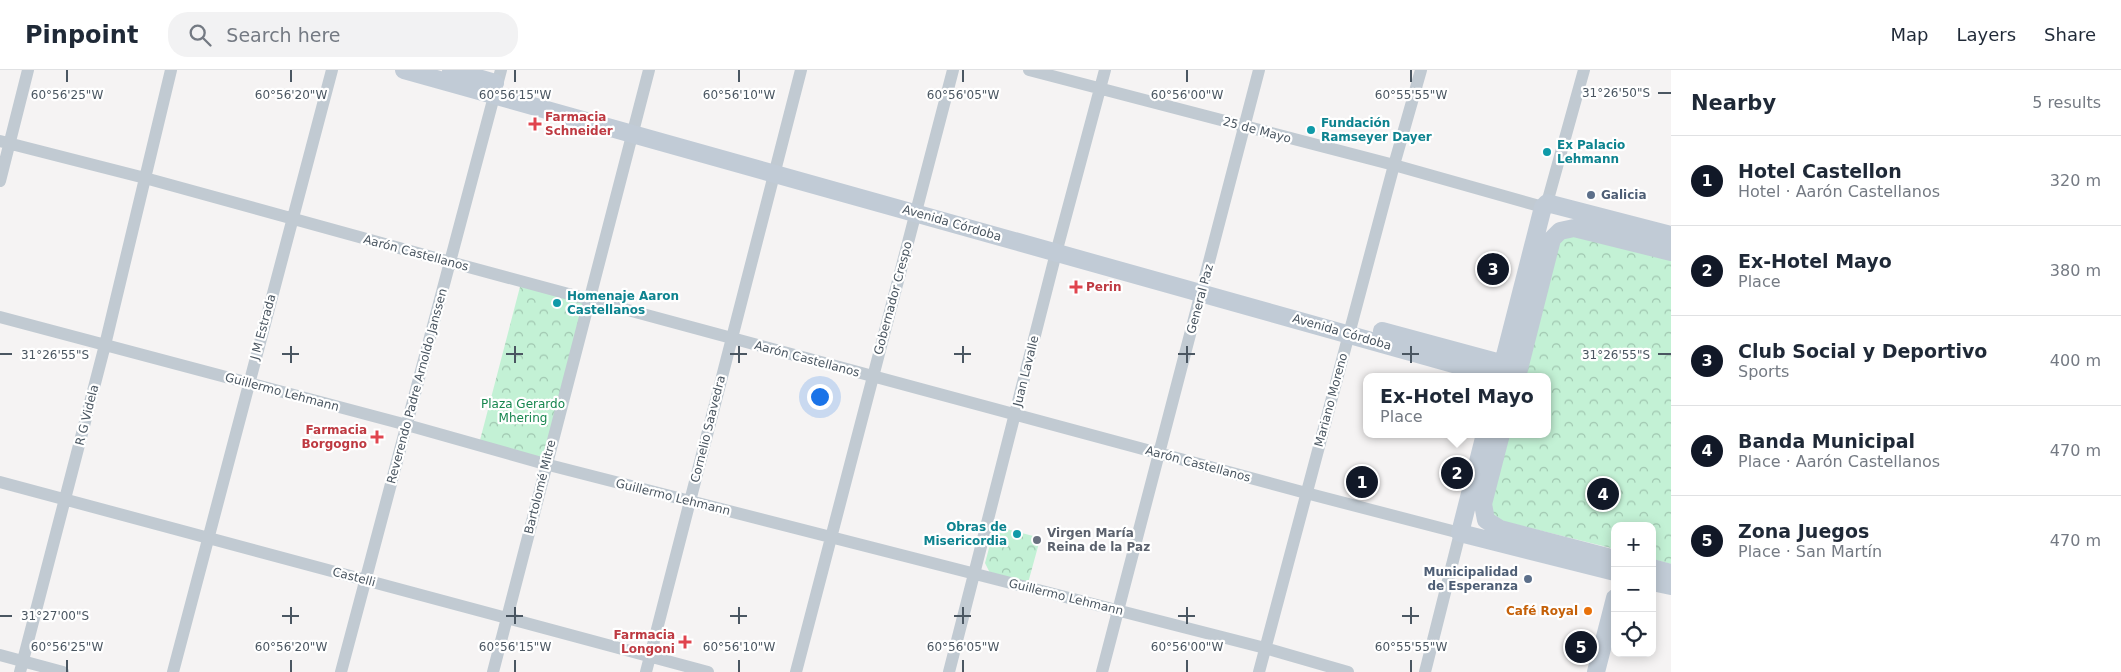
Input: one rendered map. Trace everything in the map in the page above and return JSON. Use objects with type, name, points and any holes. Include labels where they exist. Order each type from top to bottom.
[{"type":"main road","name":"Avenida Córdoba","points":[[404,70],[497,83]]},
{"type":"main road","name":"Avenida Córdoba","points":[[451,70],[497,83],[634,128],[1506,373]]},
{"type":"main road","name":"25 de Mayo","points":[[1545,205],[1671,235]]},
{"type":"main road","points":[[1506,373],[1545,205]]},
{"type":"main road","points":[[1506,373],[1552,240],[1560,231],[1574,228],[1671,252]]},
{"type":"main road","points":[[1460,533],[1484,438]]},
{"type":"main road","points":[[1501,438],[1483,504],[1486,520],[1500,529],[1611,558]]},
{"type":"main road","name":"Aarón Castellanos","points":[[1460,533],[1611,571]]},
{"type":"main road","points":[[1656,569],[1671,573]]},
{"type":"main road","points":[[1656,583],[1671,586]]},
{"type":"main road","points":[[1596,672],[1611,612]]},
{"type":"street","points":[[0,181],[5,143],[28,70]]},
{"type":"street","name":"R G Videla","points":[[21,667],[105,345],[171,70]]},
{"type":"street","name":"J M Estrada","points":[[173,672],[332,70]]},
{"type":"street","name":"Bartolomé Mitre","points":[[493,672],[545,464],[649,70]]},
{"type":"street","name":"Cornelio Saavedra","points":[[646,672],[801,70]]},
{"type":"street","name":"Gobernador Crespo","points":[[796,672],[953,70]]},
{"type":"street","name":"25 de Mayo","points":[[1029,70],[1545,205]]},
{"type":"street","name":"Juan Lavalle","points":[[949,672],[1105,70]]},
{"type":"street","name":"General Paz","points":[[1102,672],[1259,70]]},
{"type":"street","name":"Mariano Moreno","points":[[1259,672],[1350,328],[1421,70]]},
{"type":"street","points":[[1545,205],[1584,70]]},
{"type":"street","name":"Reverendo Padre Arnoldo Janssen","points":[[341,672],[497,83]]},
{"type":"street","name":"Aarón Castellanos","points":[[5,143],[145,178],[292,220],[1306,494],[1460,533]]},
{"type":"street","name":"Guillermo Lehmann","points":[[0,317],[407,425],[545,464],[1265,648],[1348,672]]},
{"type":"street","name":"Castelli","points":[[0,482],[708,672]]},
{"type":"street","points":[[1425,672],[1460,533]]},
{"type":"street","points":[[0,655],[21,667],[63,672]]},
{"type":"green space","points":[[1570,235],[1671,258],[1671,564],[1656,560],[1656,522],[1611,522],[1611,548],[1502,521],[1491,512],[1490,497],[1505,438],[1551,438],[1551,373],[1522,373],[1555,244]]},
{"type":"green space","name":"Plaza Gerardo Mhering","points":[[521,283],[586,301],[544,462],[479,444]]},
{"type":"green space","points":[[995,526],[1037,537],[1039,543],[1028,583],[990,573],[985,563]]},
{"type":"place","name":"Farmacia Schneider","points":[[535,124]]},
{"type":"place","name":"Fundación Ramseyer Dayer","points":[[1311,130]]},
{"type":"place","name":"Ex Palacio Lehmann","points":[[1547,152]]},
{"type":"place","name":"Galicia","points":[[1591,195]]},
{"type":"place","name":"Club Social y Deportivo","points":[[1493,269]]},
{"type":"place","name":"Perin","points":[[1076,287]]},
{"type":"place","name":"Homenaje Aaron Castellanos","points":[[557,303]]},
{"type":"place","name":"Farmacia Borgogno","points":[[377,437]]},
{"type":"place","name":"Ex-Hotel Mayo","points":[[1457,473]]},
{"type":"place","name":"Hotel Castellon","points":[[1362,482]]},
{"type":"place","name":"Banda Municipal","points":[[1603,494]]},
{"type":"place","name":"Obras de Misericordia","points":[[1017,534]]},
{"type":"place","name":"Virgen María Reina de la Paz","points":[[1037,540]]},
{"type":"place","name":"Municipalidad de Esperanza","points":[[1528,579]]},
{"type":"place","name":"Café Royal","points":[[1588,611]]},
{"type":"place","name":"Farmacia Longoni","points":[[685,642]]},
{"type":"place","name":"Zona Juegos","points":[[1581,647]]}]
